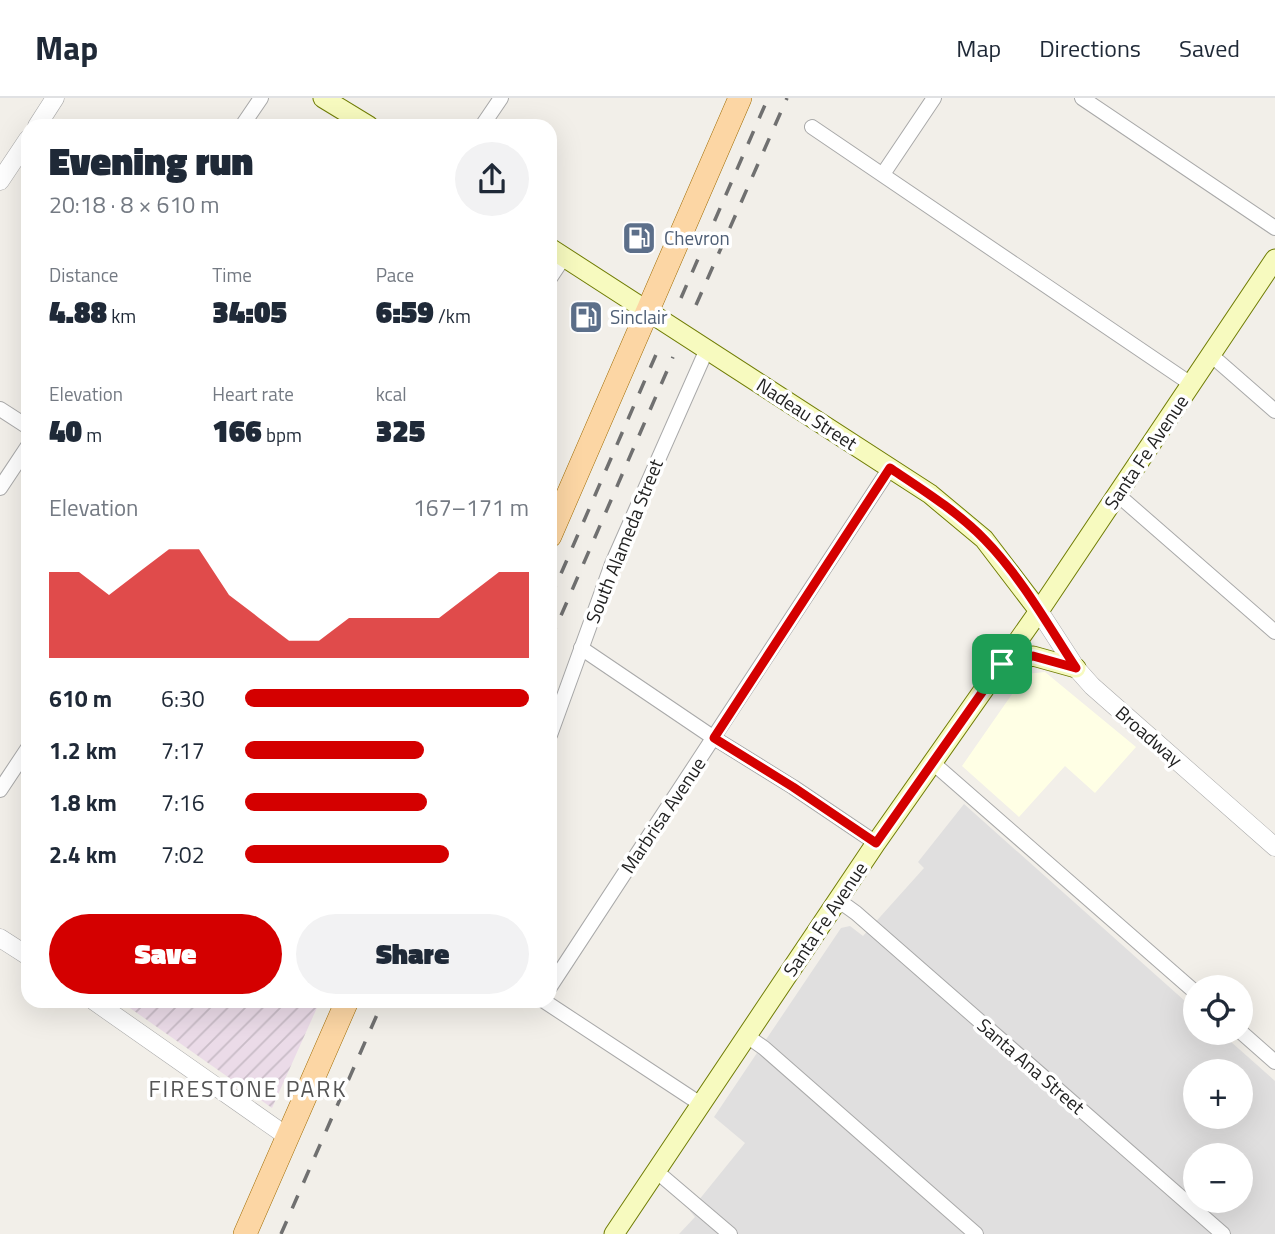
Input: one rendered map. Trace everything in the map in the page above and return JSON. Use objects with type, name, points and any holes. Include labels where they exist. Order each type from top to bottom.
[{"type":"main road","points":[[323,98],[358,119]]},
{"type":"main road","points":[[557,520],[740,98]]},
{"type":"main road","name":"Nadeau Street","points":[[557,252],[930,494],[984,539],[1039,611]]},
{"type":"main road","name":"Santa Fe Avenue","points":[[614,1234],[876,843],[1039,611],[1275,259]]},
{"type":"main road","points":[[1002,664],[1033,656],[1076,668]]},
{"type":"main road","points":[[245,1234],[344,1008]]},
{"type":"street","points":[[42,119],[55,98]]},
{"type":"street","points":[[247,119],[261,98]]},
{"type":"street","points":[[486,119],[500,98]]},
{"type":"street","points":[[883,174],[934,98]]},
{"type":"street","points":[[1082,98],[1275,228]]},
{"type":"street","points":[[812,127],[1191,383]]},
{"type":"street","points":[[0,181],[21,150]]},
{"type":"street","name":"South Alameda Street","points":[[557,715],[612,564],[706,349]]},
{"type":"street","points":[[1211,355],[1275,411]]},
{"type":"street","points":[[0,409],[21,422]]},
{"type":"street","points":[[0,488],[21,456]]},
{"type":"street","name":"Marbrisa Avenue","points":[[557,975],[890,468]]},
{"type":"street","points":[[1118,495],[1275,632]]},
{"type":"street","name":"Broadway","points":[[1039,611],[1076,668],[1092,686],[1275,846]]},
{"type":"street","points":[[581,648],[876,843]]},
{"type":"street","points":[[0,790],[21,758]]},
{"type":"street","points":[[933,763],[1183,982]]},
{"type":"street","name":"Santa Ana Street","points":[[838,900],[877,931],[1223,1234]]},
{"type":"street","points":[[0,938],[21,952]]},
{"type":"street","points":[[104,1008],[288,1137]]},
{"type":"street","points":[[555,1008],[702,1105]]},
{"type":"street","points":[[747,1036],[976,1234]]},
{"type":"street","points":[[1253,1043],[1275,1062]]},
{"type":"street","points":[[656,1171],[730,1234]]},
{"type":"shaded area","points":[[1045,672],[1136,747],[1095,793],[1065,766],[1019,817],[962,766],[1026,674]]},
{"type":"shaded area","points":[[964,804],[1183,999],[1183,1045],[1234,1045],[1250,1059],[1183,1059],[1183,1129],[1253,1129],[1253,1061],[1275,1081],[1275,1234],[679,1234],[695,1217],[690,1211],[745,1143],[714,1117],[841,928],[850,926],[863,936],[924,868],[918,862]]},
{"type":"shaded area","points":[[130,1008],[317,1008],[272,1108]]},
{"type":"railway","points":[[681,298],[768,98]]},
{"type":"railway","points":[[696,305],[787,98]]},
{"type":"railway","points":[[557,583],[658,350]]},
{"type":"railway","points":[[557,625],[673,357]]},
{"type":"railway","points":[[281,1234],[380,1008]]},
{"type":"place","name":"Chevron","points":[[639,238]]},
{"type":"place","name":"Sinclair","points":[[586,317]]},
{"type":"district","name":"FIRESTONE PARK","points":[[248,1089]]},
{"type":"route","points":[[890,468],[930,494],[984,539],[1020,584],[1076,668],[1033,656],[1002,664],[876,843],[714,738],[890,468]]}]
